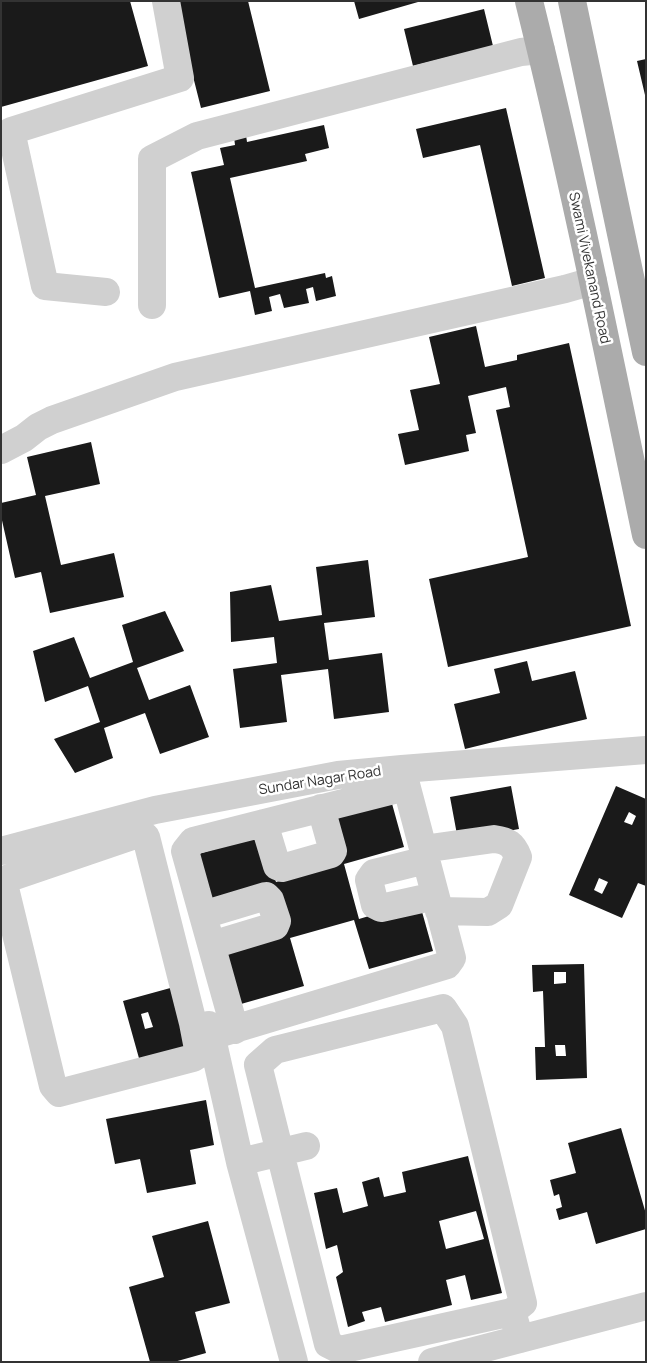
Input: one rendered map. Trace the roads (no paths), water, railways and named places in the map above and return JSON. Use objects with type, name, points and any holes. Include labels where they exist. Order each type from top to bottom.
[{"type":"main road","name":"Swami Vivekanand Road","points":[[529,1],[593,281],[646,535]]},
{"type":"main road","points":[[572,1],[637,268],[646,352]]},
{"type":"street","points":[[106,292],[46,286],[11,131],[180,78],[166,1]]},
{"type":"street","points":[[152,305],[152,159],[198,136],[521,52],[541,50]]},
{"type":"street","points":[[1,450],[52,420],[175,377],[565,289],[593,281]]},
{"type":"street","name":"Sundar Nagar Road","points":[[10,848],[155,810],[338,775],[404,778],[646,750]]},
{"type":"street","points":[[207,1027],[146,837],[141,833],[26,877],[9,878],[4,884],[53,1086],[59,1093],[193,1058],[199,1054],[207,1027],[212,945],[185,851],[193,841],[321,808],[404,778],[452,958],[447,965],[207,1027]]},
{"type":"street","points":[[264,823],[277,866],[282,868],[331,854],[333,850],[321,808]]},
{"type":"street","points":[[155,810],[240,1162],[294,1362]]},
{"type":"street","points":[[494,839],[505,841],[514,847],[518,857],[499,905],[488,912],[437,904],[381,908],[375,905],[369,880],[374,873],[424,855],[494,839]]},
{"type":"street","points":[[10,848],[26,877]]},
{"type":"street","points":[[203,915],[266,896],[270,900],[277,921],[274,926],[212,945]]},
{"type":"street","points":[[443,1008],[455,1026],[523,1303],[507,1307],[340,1350],[328,1344],[258,1065],[275,1050],[443,1008]]},
{"type":"street","points":[[240,1162],[306,1146]]},
{"type":"street","points":[[432,1362],[646,1306]]},
{"type":"street","points":[[507,1307],[520,1339]]}]
